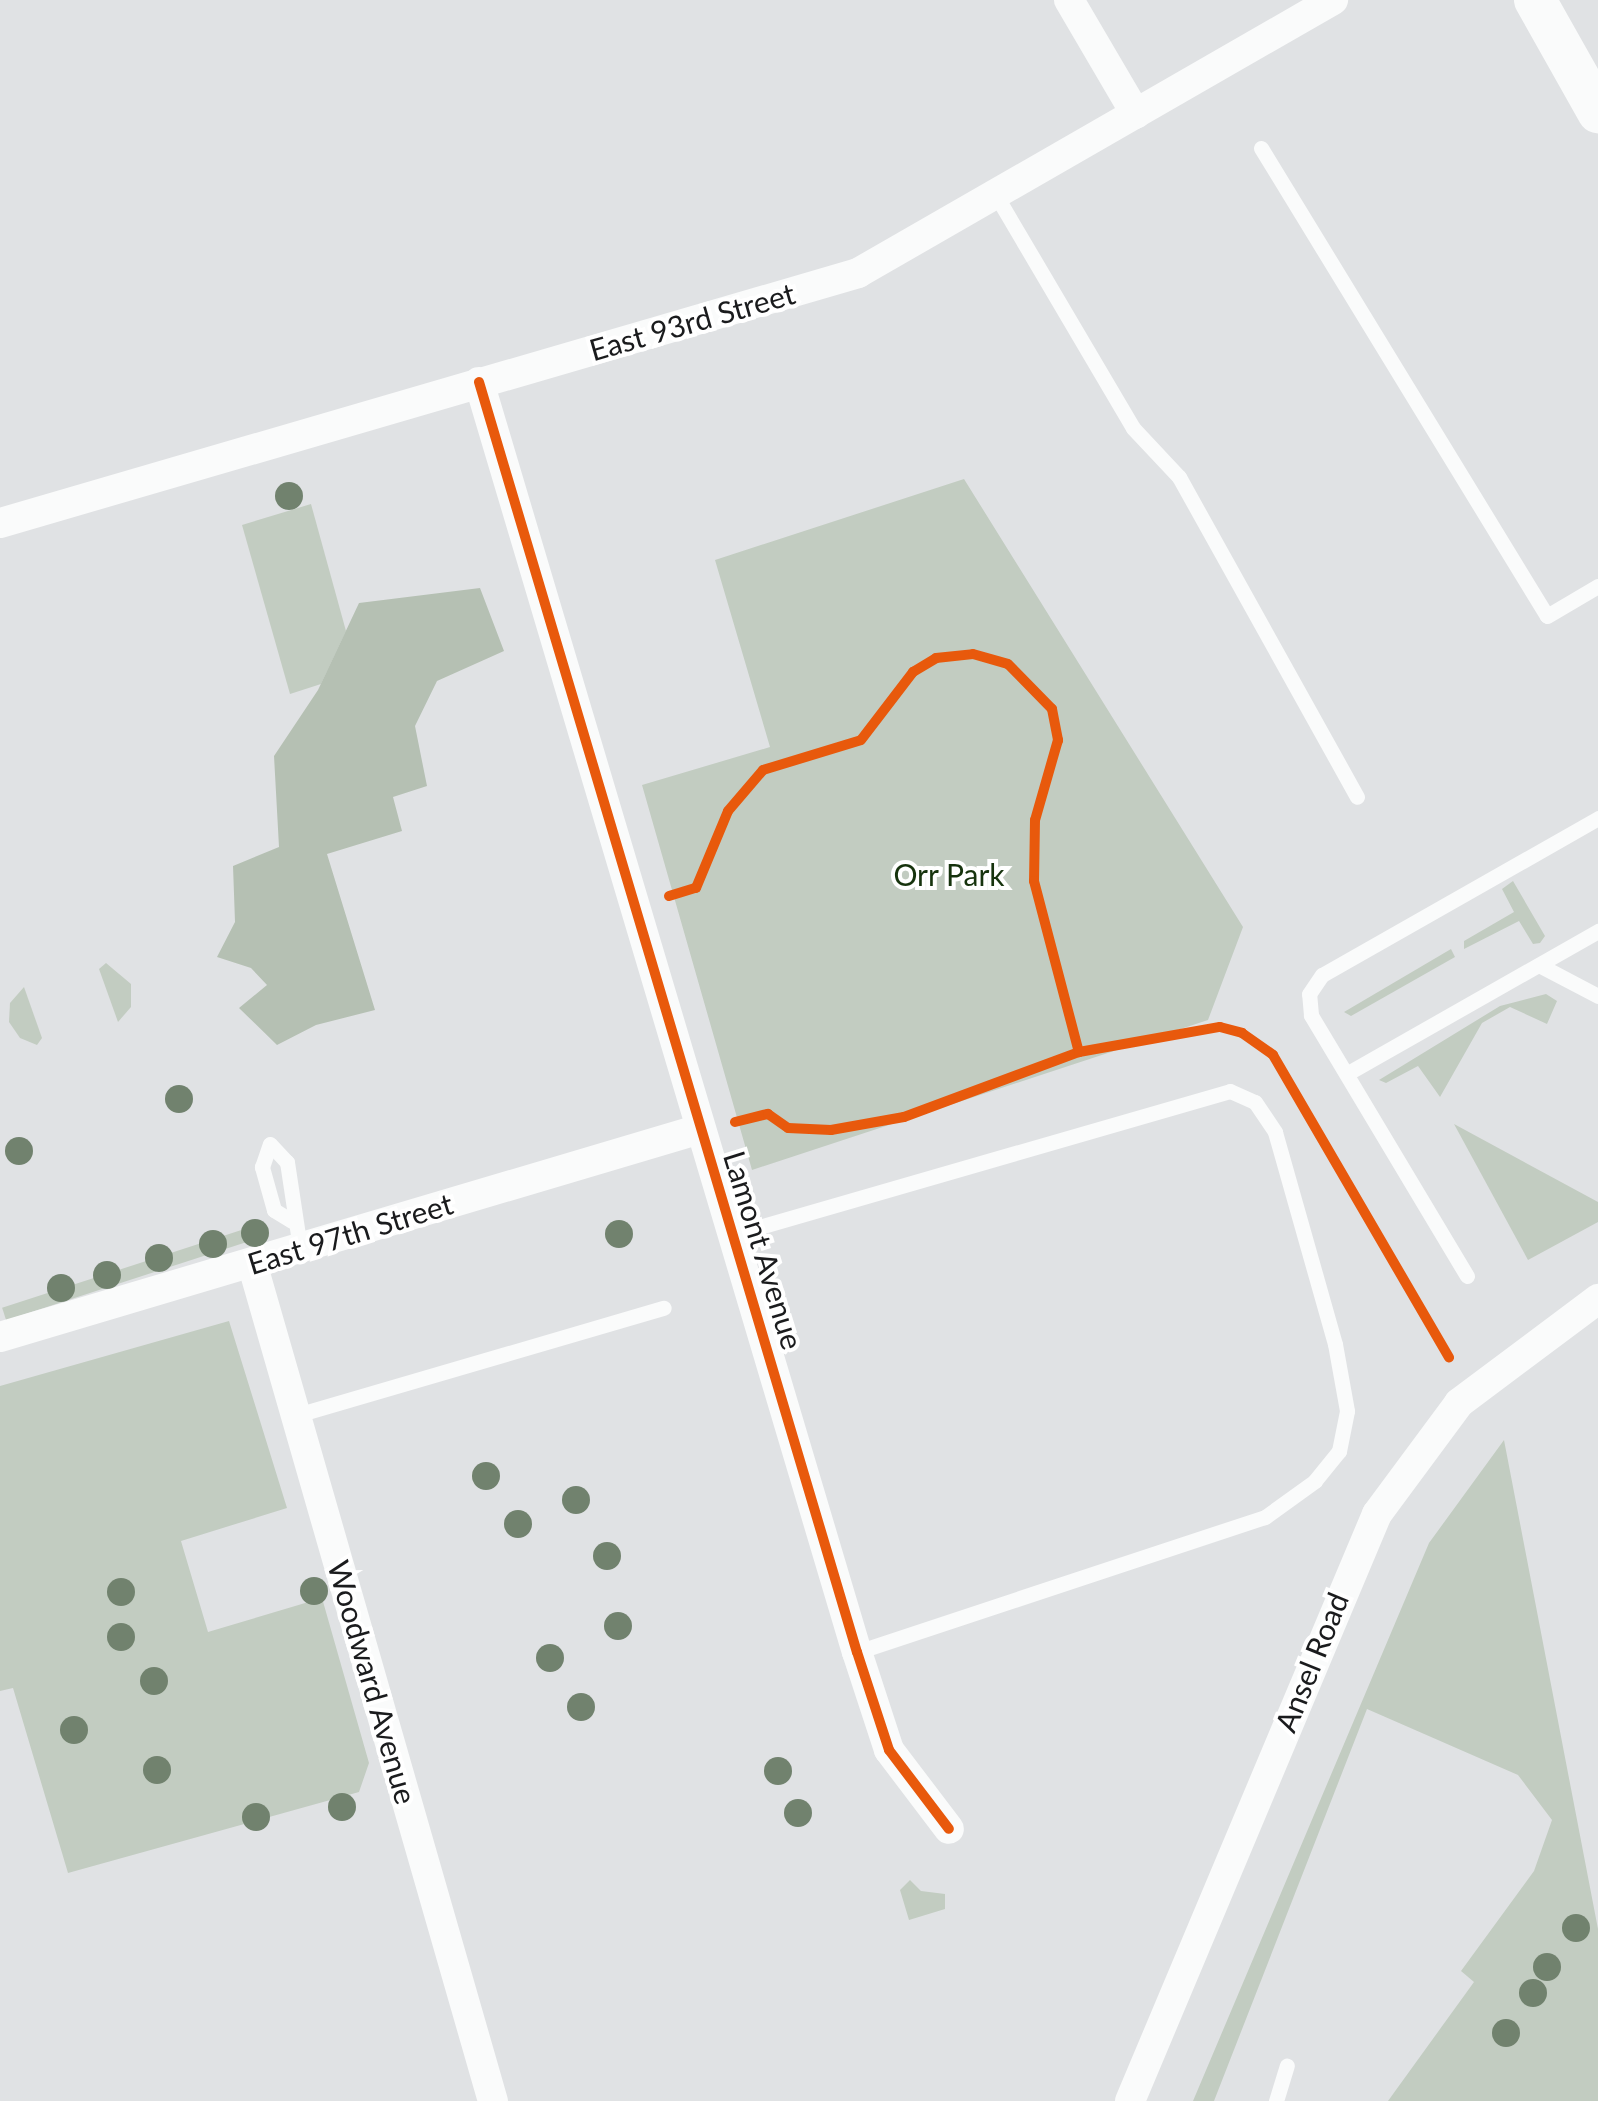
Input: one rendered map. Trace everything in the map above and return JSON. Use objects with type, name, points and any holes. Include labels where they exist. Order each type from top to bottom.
[{"type":"street","points":[[1069,0],[1136,114]]},
{"type":"street","name":"East 93rd Street","points":[[0,523],[858,273],[997,197],[1333,0]]},
{"type":"street","points":[[1535,0],[1598,112]]},
{"type":"street","name":"Lamont Avenue","points":[[479,382],[700,1128],[736,1234],[857,1652],[889,1750],[948,1829]]},
{"type":"street","name":"East 97th Street","points":[[0,1337],[252,1263],[296,1234],[700,1128]]},
{"type":"street","name":"Woodward Avenue","points":[[252,1263],[491,2101]]},
{"type":"street","name":"Ansel Road","points":[[1130,2101],[1377,1514],[1459,1402],[1598,1299]]},
{"type":"lane","points":[[1262,148],[1547,616],[1598,586]]},
{"type":"lane","points":[[997,197],[1133,428],[1179,477],[1358,797]]},
{"type":"lane","points":[[1467,1276],[1311,1015],[1309,994],[1322,975],[1598,818]]},
{"type":"lane","points":[[1348,1073],[1598,931]]},
{"type":"lane","points":[[1539,965],[1598,996]]},
{"type":"lane","points":[[736,1234],[1230,1091],[1255,1102],[1280,1150],[1336,1344],[1347,1411],[1339,1452],[1315,1482],[1265,1518],[857,1652]]},
{"type":"lane","points":[[297,1416],[664,1308]]},
{"type":"lane","points":[[1276,2101],[1287,2066]]},
{"type":"green space","name":"Orr Park","points":[[964,479],[1243,927],[1208,1020],[752,1170],[642,785],[770,747],[715,560]]},
{"type":"green space","points":[[311,504],[346,631],[321,684],[290,694],[242,525]]},
{"type":"green space","points":[[480,588],[504,651],[437,681],[415,726],[427,786],[393,797],[402,831],[327,854],[375,1010],[316,1025],[277,1045],[239,1008],[267,985],[251,968],[217,957],[235,922],[233,866],[279,847],[274,756],[318,690],[359,603]]},
{"type":"green space","points":[[1513,881],[1545,936],[1540,943],[1533,944],[1519,921],[1464,949],[1464,941],[1514,912],[1502,889]]},
{"type":"green space","points":[[1451,949],[1455,957],[1351,1016],[1344,1012]]},
{"type":"green space","points":[[106,963],[131,984],[131,1007],[118,1022],[99,969]]},
{"type":"green space","points":[[24,987],[42,1038],[37,1045],[20,1038],[9,1022],[10,1003]]},
{"type":"green space","points":[[1546,994],[1557,1001],[1547,1024],[1510,1007],[1482,1023],[1440,1097],[1418,1066],[1386,1083],[1379,1080],[1500,1006]]},
{"type":"green space","points":[[1454,1124],[1598,1202],[1598,1222],[1528,1260]]},
{"type":"green space","points":[[257,1225],[261,1237],[6,1320],[2,1308]]},
{"type":"green space","points":[[229,1321],[287,1508],[181,1541],[208,1632],[322,1598],[369,1763],[359,1792],[68,1873],[13,1688],[0,1691],[0,1386]]},
{"type":"green space","points":[[1504,1440],[1598,1929],[1598,2101],[1388,2101],[1474,1982],[1461,1971],[1534,1871],[1552,1820],[1518,1775],[1367,1709],[1214,2101],[1193,2101],[1429,1543]]},
{"type":"green space","points":[[910,1880],[921,1891],[945,1894],[945,1909],[909,1920],[900,1890]]},
{"type":"cycle path","points":[[479,382],[857,1652],[889,1750],[949,1829]]},
{"type":"cycle path","points":[[669,896],[696,888],[728,811],[763,770],[861,740],[913,672],[936,658],[973,654],[1008,664],[1052,709],[1058,740],[1035,820],[1034,881],[1079,1052]]},
{"type":"cycle path","points":[[735,1122],[768,1114],[788,1128],[831,1130],[904,1117],[1079,1052],[1220,1027],[1242,1033],[1273,1055],[1449,1358]]}]
